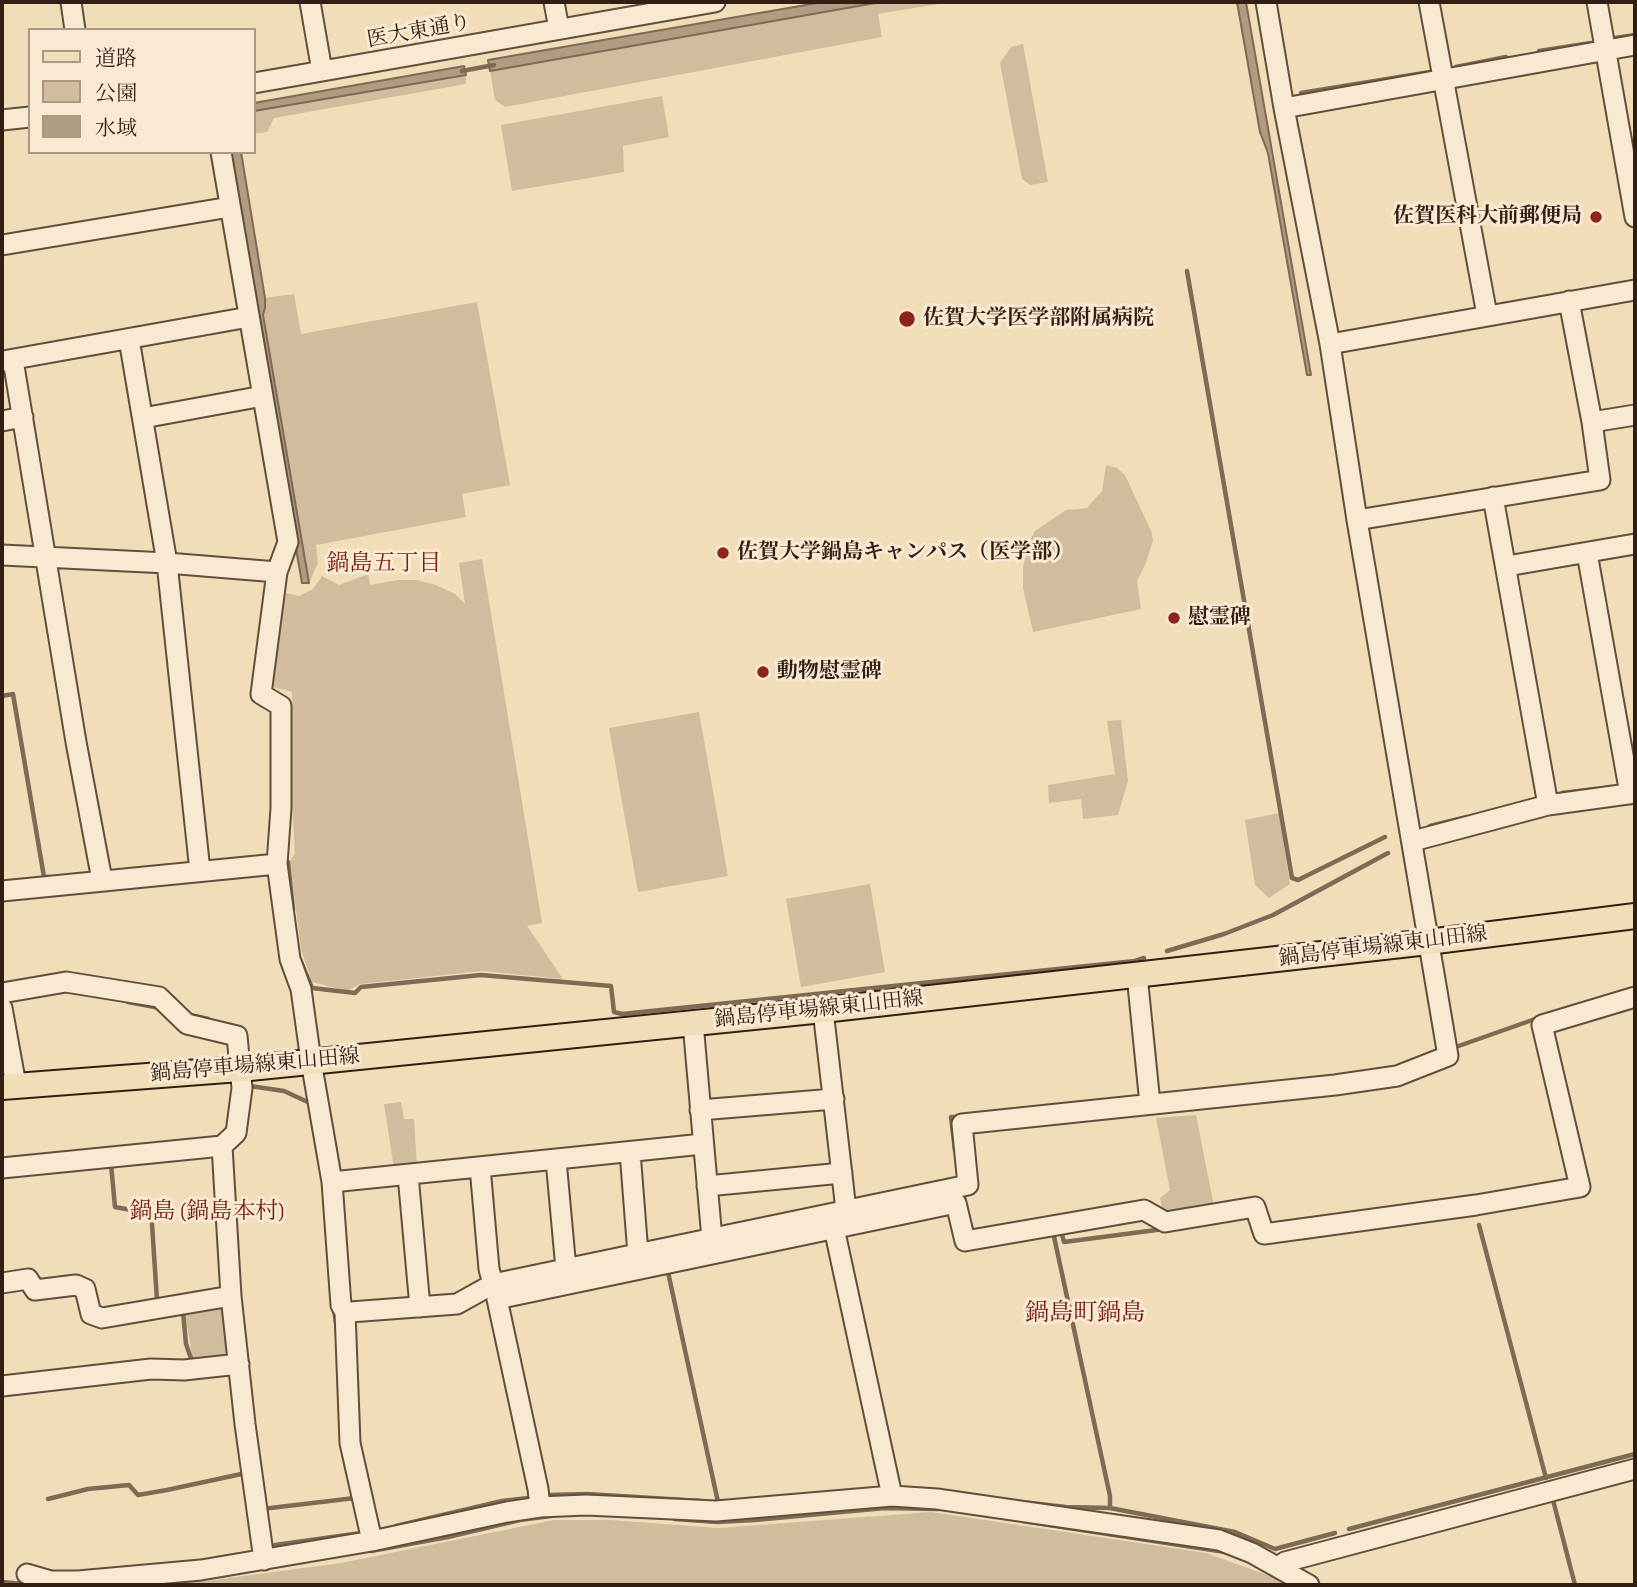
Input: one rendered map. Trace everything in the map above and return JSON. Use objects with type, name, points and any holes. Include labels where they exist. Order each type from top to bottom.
[{"type":"main road","name":"鍋島停車場線東山田線","points":[[9,1086],[240,1069],[823,1010],[1635,916]]},
{"type":"street","points":[[71,2],[75,28]]},
{"type":"street","points":[[310,2],[322,71]]},
{"type":"street","points":[[554,2],[559,29]]},
{"type":"street","name":"医大東通り","points":[[256,83],[715,2]]},
{"type":"street","points":[[344,1319],[457,1304],[493,1283],[968,1185],[962,1124],[1335,1085],[1397,1076],[1448,1056],[1357,520],[1330,344],[1266,2]]},
{"type":"street","points":[[1429,2],[1487,315]]},
{"type":"street","points":[[1597,2],[1635,218]]},
{"type":"street","points":[[1284,108],[1635,45]]},
{"type":"street","points":[[2,120],[28,117]]},
{"type":"street","points":[[221,154],[288,542],[277,572],[261,694],[281,706],[278,864],[290,959],[301,989],[332,1182],[344,1319],[350,1443],[372,1541]]},
{"type":"street","points":[[2,246],[230,207]]},
{"type":"street","points":[[1330,344],[1635,290]]},
{"type":"street","points":[[1357,520],[1600,480],[1569,301]]},
{"type":"street","points":[[102,880],[74,729],[23,417],[8,361],[249,317]]},
{"type":"street","points":[[130,339],[167,564],[200,871]]},
{"type":"street","points":[[143,418],[262,396]]},
{"type":"street","points":[[1591,422],[1635,415]]},
{"type":"street","points":[[2,421],[23,417]]},
{"type":"street","points":[[1493,497],[1548,805]]},
{"type":"street","points":[[1507,566],[1635,544]]},
{"type":"street","points":[[1413,841],[1548,805],[1632,793],[1587,553]]},
{"type":"street","points":[[2,555],[277,572]]},
{"type":"street","points":[[2,891],[278,864]]},
{"type":"street","points":[[1137,975],[1150,1104]]},
{"type":"street","points":[[2,993],[66,982],[159,997],[187,1024],[237,1036],[242,1088],[236,1133],[222,1146],[2,1168]]},
{"type":"street","points":[[540,1507],[497,1299],[956,1203],[965,1241],[1144,1210],[1165,1222],[1255,1208],[1264,1234],[1476,1205],[1580,1187],[1542,1025],[1635,997]]},
{"type":"street","points":[[2,1008],[9,1086]]},
{"type":"street","points":[[823,1010],[846,1210]]},
{"type":"street","points":[[693,1023],[712,1239]]},
{"type":"street","points":[[700,1110],[834,1099]]},
{"type":"street","points":[[332,1182],[703,1144]]},
{"type":"street","points":[[222,1146],[231,1297],[264,1560]]},
{"type":"street","points":[[630,1152],[638,1254]]},
{"type":"street","points":[[556,1160],[566,1269]]},
{"type":"street","points":[[480,1167],[489,1269],[493,1283]]},
{"type":"street","points":[[707,1186],[842,1173]]},
{"type":"street","points":[[408,1175],[420,1307]]},
{"type":"street","points":[[834,1228],[892,1496]]},
{"type":"street","points":[[2,1283],[28,1279],[35,1290],[76,1285],[85,1289],[92,1314],[102,1318],[231,1297]]},
{"type":"street","points":[[2,1386],[151,1369],[184,1370],[239,1364]]},
{"type":"street","points":[[1278,1567],[1285,1562],[1635,1469]]},
{"type":"street","points":[[27,1574],[51,1581],[78,1581],[201,1570],[372,1541],[540,1507],[586,1505],[716,1511],[892,1496],[937,1499],[1219,1540],[1252,1553],[1309,1585]]},
{"type":"green space","points":[[881,2],[951,2],[878,14],[882,37],[505,107],[495,100],[490,71]]},
{"type":"green space","points":[[1023,44],[1048,182],[1030,185],[1022,179],[1000,63],[1011,47]]},
{"type":"green space","points":[[466,75],[466,84],[274,118],[267,132],[256,134],[256,111]]},
{"type":"green space","points":[[662,96],[669,137],[623,146],[624,172],[512,191],[501,125]]},
{"type":"green space","points":[[294,294],[301,334],[477,302],[510,485],[462,494],[466,517],[316,545],[318,563],[309,583],[263,315],[265,298]]},
{"type":"green space","points":[[1106,465],[1117,468],[1125,475],[1152,533],[1153,541],[1137,581],[1141,609],[1033,632],[1023,588],[1023,567],[1030,540],[1035,531],[1066,510],[1087,508],[1102,491]]},
{"type":"green space","points":[[482,559],[542,923],[527,926],[563,979],[482,971],[360,984],[347,991],[312,982],[301,949],[290,861],[295,853],[290,770],[292,692],[270,686],[286,593],[299,596],[313,589],[322,576],[339,585],[368,574],[370,585],[417,580],[455,594],[465,604],[459,563]]},
{"type":"green space","points":[[699,712],[728,876],[638,892],[609,728]]},
{"type":"green space","points":[[1121,720],[1128,781],[1118,815],[1083,819],[1081,799],[1049,803],[1048,785],[1115,774],[1107,721]]},
{"type":"green space","points":[[1279,813],[1290,884],[1269,898],[1255,885],[1245,820]]},
{"type":"green space","points":[[870,884],[885,972],[801,987],[786,899]]},
{"type":"green space","points":[[401,1102],[404,1119],[414,1119],[417,1167],[394,1169],[384,1104]]},
{"type":"green space","points":[[1196,1115],[1214,1206],[1163,1213],[1160,1198],[1170,1190],[1156,1118]]},
{"type":"green space","points":[[228,1302],[234,1358],[193,1360],[184,1309]]},
{"type":"green space","points":[[931,1512],[1206,1553],[1273,1577],[1286,1585],[151,1585],[206,1581],[341,1563],[554,1520],[611,1520],[719,1528]]},
{"type":"water","points":[[823,2],[881,2],[490,71],[488,60]]},
{"type":"water","points":[[1237,2],[1246,2],[1311,375],[1307,375],[1268,153],[1260,132]]},
{"type":"water","points":[[464,66],[466,75],[256,111],[256,103]]},
{"type":"water","points":[[228,154],[241,154],[265,298],[263,315],[309,583],[302,583]]},
{"type":"waterway","points":[[1615,38],[1635,35]]},
{"type":"waterway","points":[[1539,51],[1591,43]]},
{"type":"waterway","points":[[1456,67],[1506,57]]},
{"type":"waterway","points":[[462,71],[494,65]]},
{"type":"waterway","points":[[1301,93],[1430,72]]},
{"type":"waterway","points":[[1187,271],[1292,878],[1298,880],[1385,837]]},
{"type":"waterway","points":[[2,696],[13,694],[44,877],[49,877]]},
{"type":"waterway","points":[[1562,793],[1596,789]]},
{"type":"waterway","points":[[1430,826],[1467,817]]},
{"type":"waterway","points":[[1167,951],[1224,934],[1273,915],[1388,853]]},
{"type":"waterway","points":[[288,862],[293,910]]},
{"type":"waterway","points":[[300,960],[312,988],[355,993],[361,987],[481,975],[611,986],[614,1012],[622,1014],[1144,958]]},
{"type":"waterway","points":[[128,1002],[160,1008]]},
{"type":"waterway","points":[[186,1014],[208,1019]]},
{"type":"waterway","points":[[1453,1048],[1538,1018]]},
{"type":"waterway","points":[[250,1086],[284,1091],[312,1104]]},
{"type":"waterway","points":[[955,1150],[951,1117],[959,1117]]},
{"type":"waterway","points":[[111,1164],[115,1207],[131,1210],[151,1209],[157,1300]]},
{"type":"waterway","points":[[1479,1225],[1546,1478]]},
{"type":"waterway","points":[[1059,1232],[1061,1231],[1064,1242],[1164,1229]]},
{"type":"waterway","points":[[1053,1232],[1110,1496],[1110,1508]]},
{"type":"waterway","points":[[668,1272],[718,1502]]},
{"type":"waterway","points":[[334,1310],[336,1323],[342,1323]]},
{"type":"waterway","points":[[180,1312],[183,1312],[186,1344],[193,1364]]},
{"type":"waterway","points":[[1349,1529],[1635,1454]]},
{"type":"waterway","points":[[48,1499],[88,1489],[129,1485],[138,1495],[246,1473]]},
{"type":"waterway","points":[[548,1495],[587,1494],[701,1501]]},
{"type":"waterway","points":[[262,1509],[355,1498],[355,1501]]},
{"type":"waterway","points":[[396,1526],[502,1501],[528,1498]]},
{"type":"waterway","points":[[1553,1500],[1575,1585]]},
{"type":"waterway","points":[[1021,1502],[1110,1508],[1235,1532],[1275,1549],[1335,1533]]},
{"type":"waterway","points":[[675,1519],[717,1522],[885,1508],[938,1509]]},
{"type":"waterway","points":[[371,1551],[551,1516]]},
{"type":"waterway","points":[[1023,1521],[1225,1552]]},
{"type":"waterway","points":[[275,1545],[361,1533],[361,1530]]},
{"type":"waterway","points":[[2,1582],[35,1585]]},
{"type":"place","name":"佐賀医科大前郵便局","points":[[1596,217]]},
{"type":"place","name":"佐賀大学医学部附属病院","points":[[907,319]]},
{"type":"place","name":"佐賀大学鍋島キャンパス（医学部）","points":[[723,553]]},
{"type":"place","name":"慰霊碑","points":[[1174,618]]},
{"type":"place","name":"動物慰霊碑","points":[[763,672]]},
{"type":"district","name":"鍋島五丁目","points":[[384,564]]},
{"type":"district","name":"鍋島 (鍋島本村)","points":[[207,1212]]},
{"type":"district","name":"鍋島町鍋島","points":[[1085,1314]]}]
